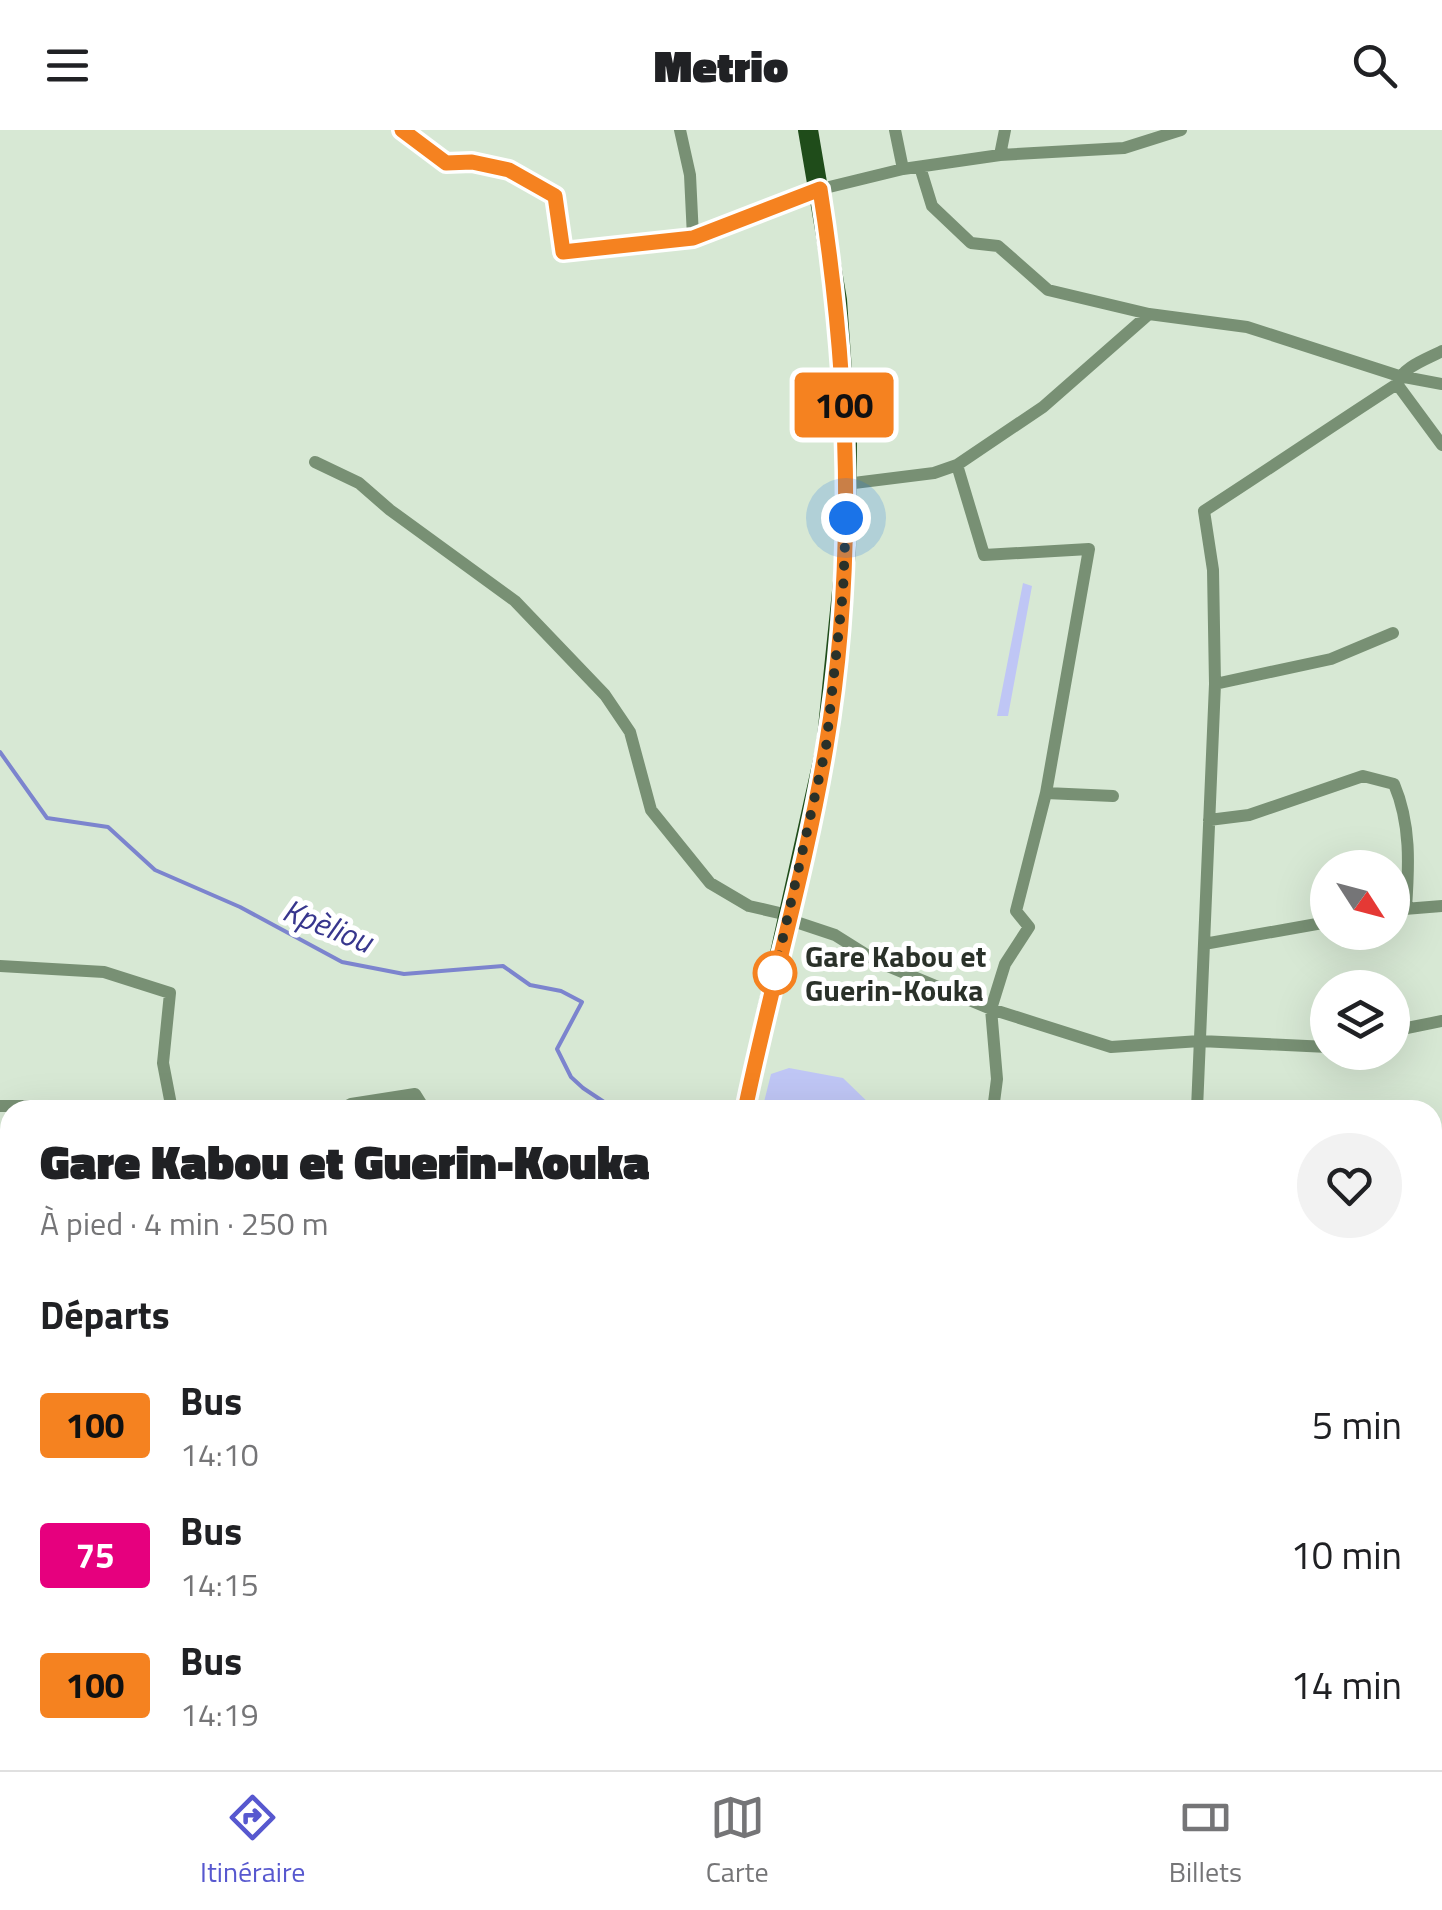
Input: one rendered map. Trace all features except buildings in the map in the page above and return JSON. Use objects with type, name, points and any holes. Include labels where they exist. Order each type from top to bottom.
[{"type":"main road","points":[[747,1100],[826,747],[843,592],[846,484],[837,300],[808,130]]},
{"type":"street","points":[[402,130],[446,163],[472,162],[509,170],[555,196],[563,252],[693,238],[820,189],[902,169],[1000,155],[1124,148],[1180,130]]},
{"type":"street","points":[[680,130],[690,175],[693,238]]},
{"type":"street","points":[[895,130],[902,169]]},
{"type":"street","points":[[1000,155],[1006,130]]},
{"type":"street","points":[[920,167],[932,206],[971,243],[998,246],[1048,290],[1150,314],[1247,327],[1398,380],[1442,384]]},
{"type":"street","points":[[846,484],[934,473],[957,465],[1043,407],[1150,314]]},
{"type":"street","points":[[1197,1100],[1215,684],[1213,570],[1204,511],[1442,350]]},
{"type":"street","points":[[1398,380],[1442,445]]},
{"type":"street","points":[[315,462],[360,483],[390,510],[515,601],[605,695],[630,732],[651,810],[710,884],[750,906],[835,935],[878,962],[991,1009],[1111,1047],[1200,1041],[1310,1046]]},
{"type":"street","points":[[957,465],[984,555],[1089,549],[1046,793],[1016,911],[1029,927],[1005,964],[991,1009],[994,1100]]},
{"type":"street","points":[[1215,684],[1331,658],[1393,633]]},
{"type":"street","points":[[1208,820],[1249,814],[1363,776],[1394,784],[1402,804],[1407,850]]},
{"type":"street","points":[[1046,793],[1113,796]]},
{"type":"street","points":[[1410,908],[1442,906]]},
{"type":"street","points":[[1204,944],[1310,925]]},
{"type":"street","points":[[0,966],[104,972],[170,993],[163,1064],[170,1100]]},
{"type":"street","points":[[1410,1027],[1442,1021]]},
{"type":"street","points":[[377,1100],[415,1094],[419,1100]]},
{"type":"shaded area","points":[[1023,583],[1032,586],[1008,716],[997,716]]},
{"type":"shaded area","points":[[789,1068],[843,1078],[866,1100],[764,1100],[771,1074]]},
{"type":"waterway","name":"Kpèliou","points":[[0,752],[47,818],[108,827],[155,870],[240,907],[342,962],[404,974],[503,966],[530,985],[561,991],[582,1002],[557,1049],[571,1077],[601,1100]]},
{"type":"bus line","name":"100","points":[[402,130],[446,163],[472,162],[509,170],[555,196],[563,252],[693,238],[820,189],[837,300],[846,442],[843,592],[826,747],[747,1100]]},
{"type":"place","name":"Gare Kabou et Guerin-Kouka","points":[[775,973]]},
{"type":"route","points":[[775,973],[826,747],[843,592],[846,518]]}]
